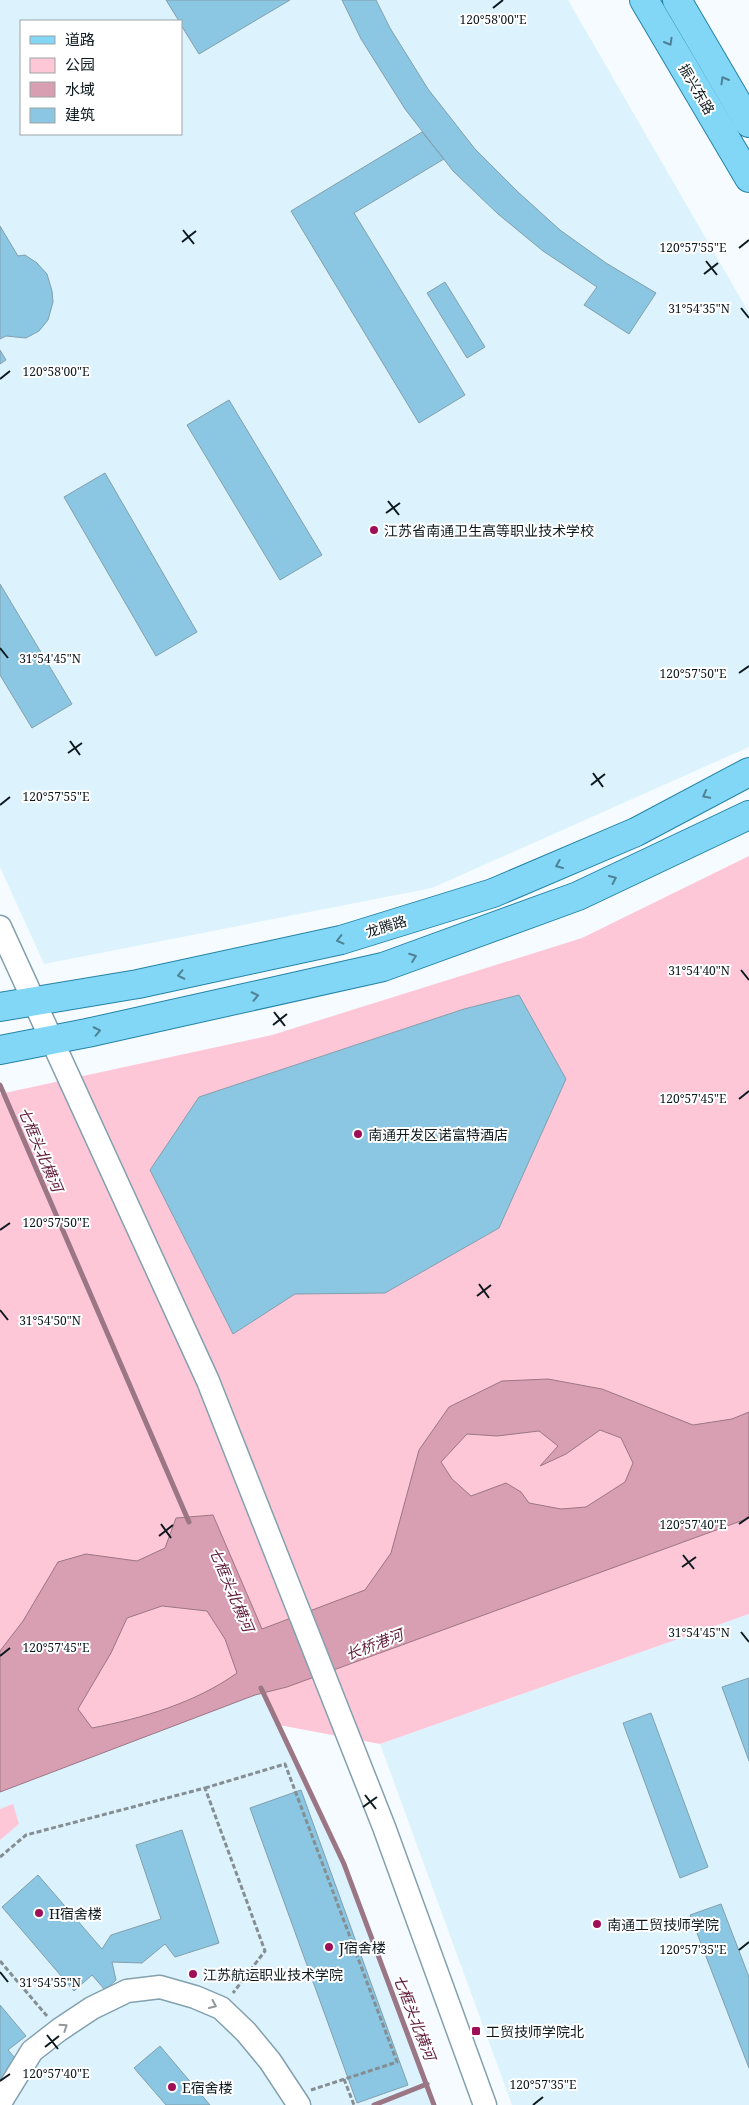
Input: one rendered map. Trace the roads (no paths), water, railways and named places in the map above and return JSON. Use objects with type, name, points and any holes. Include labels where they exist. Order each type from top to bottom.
[{"type":"main road","name":"振兴东路","points":[[677,0],[749,122]]},
{"type":"main road","name":"振兴东路","points":[[648,1],[749,178]]},
{"type":"main road","name":"龙腾路","points":[[0,1007],[138,984],[341,940],[493,893],[636,832],[749,772]]},
{"type":"main road","points":[[0,1050],[383,967],[578,896],[749,815]]},
{"type":"street","points":[[0,927],[50,1040],[208,1382],[387,1836],[485,2105]]},
{"type":"street","points":[[0,2103],[32,2051],[59,2030],[92,2008],[127,1990],[160,1987],[195,1997],[221,2008],[246,2032],[270,2061],[296,2100]]},
{"type":"water","name":"长桥港河","points":[[548,1379],[602,1389],[693,1425],[732,1419],[749,1412],[749,1518],[287,1687],[255,1695],[0,1792],[0,1651],[23,1621],[58,1562],[86,1554],[137,1561],[165,1548],[176,1518],[213,1515],[262,1629],[365,1590],[391,1553],[419,1450],[449,1407],[502,1381]],"holes":[[[600,1430],[621,1438],[633,1463],[625,1482],[586,1507],[561,1509],[529,1503],[521,1492],[506,1483],[471,1496],[452,1479],[441,1462],[467,1434],[497,1436],[539,1431],[558,1446],[540,1466],[566,1454]],[[162,1606],[207,1611],[225,1639],[237,1673],[204,1693],[168,1708],[92,1728],[78,1709],[111,1653],[127,1618]]]},
{"type":"waterway","name":"七框头北横河","points":[[0,1085],[189,1522]]},
{"type":"waterway","name":"七框头北横河","points":[[261,1688],[344,1864],[434,2105]]},
{"type":"waterway","points":[[374,2105],[427,2084]]},
{"type":"place","name":"江苏省南通卫生高等职业技术学校","points":[[374,530]]},
{"type":"place","name":"南通开发区诺富特酒店","points":[[358,1134]]},
{"type":"place","name":"H宿舍楼","points":[[39,1913]]},
{"type":"place","name":"南通工贸技师学院","points":[[597,1924]]},
{"type":"place","name":"J宿舍楼","points":[[329,1947]]},
{"type":"place","name":"江苏航运职业技术学院","points":[[193,1974]]},
{"type":"place","name":"工贸技师学院北","points":[[476,2031]]},
{"type":"place","name":"E宿舍楼","points":[[172,2087]]}]
